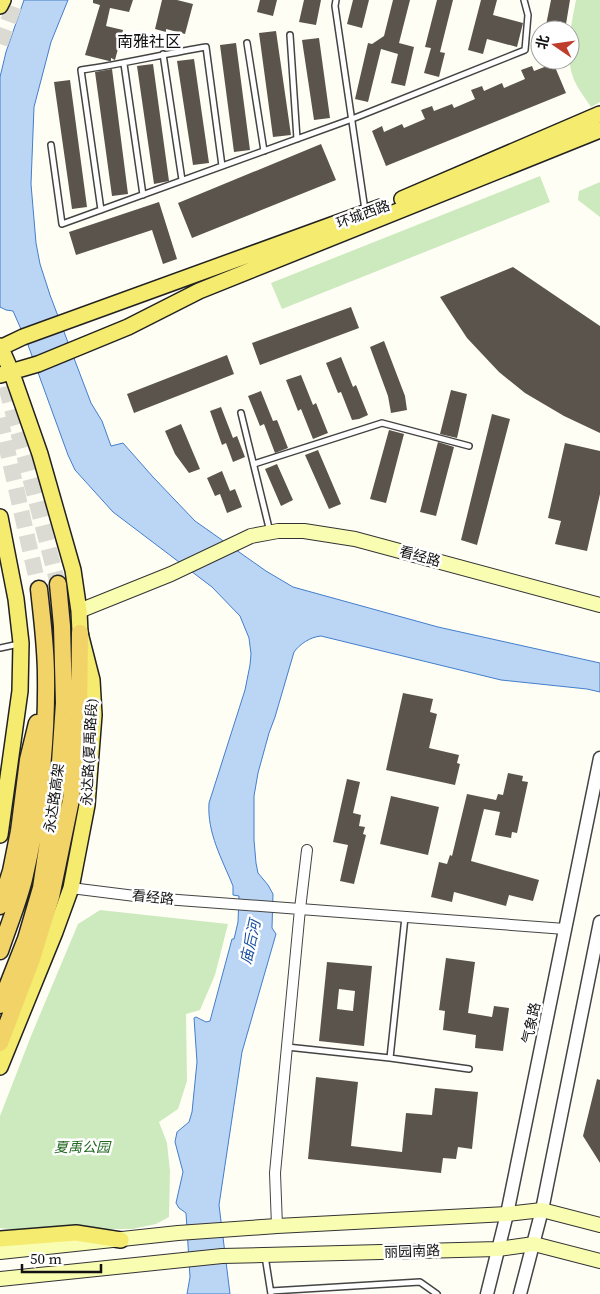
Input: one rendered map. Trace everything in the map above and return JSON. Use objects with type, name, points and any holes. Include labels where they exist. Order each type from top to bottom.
[{"type":"highway","name":"永达路高架","points":[[0,1005],[26,939],[41,888],[60,762],[64,702],[62,626],[58,584]]},
{"type":"highway","name":"永达路高架","points":[[0,951],[23,881],[34,829],[44,726],[46,677],[39,589]]},
{"type":"highway","points":[[0,1043],[32,959],[51,897],[70,800],[79,719],[80,633]]},
{"type":"highway","points":[[0,906],[11,871],[20,831],[28,760],[46,677]]},
{"type":"main road","points":[[0,6],[3,0]]},
{"type":"main road","name":"环城西路","points":[[0,347],[366,213],[600,114]]},
{"type":"main road","name":"环城西路","points":[[6,373],[38,364],[128,328],[199,291],[599,131]]},
{"type":"main road","name":"永达路(夏禹路段)","points":[[0,347],[6,373],[40,454],[73,570],[80,633],[92,680],[94,715],[87,805],[71,888],[0,1067]]},
{"type":"main road","points":[[0,517],[16,599],[20,643],[20,691],[0,835]]},
{"type":"main road","name":"看经路","points":[[79,611],[171,574],[251,536],[270,532],[304,531],[355,539],[600,605]]},
{"type":"main road","points":[[0,1252],[277,1226],[507,1214],[542,1210],[600,1226]]},
{"type":"main road","points":[[0,1239],[76,1233],[121,1240]]},
{"type":"main road","name":"丽园南路","points":[[0,1279],[222,1256],[498,1249],[534,1244],[600,1261]]},
{"type":"street","name":"气象路","points":[[487,1294],[507,1214],[600,758]]},
{"type":"street","points":[[277,1226],[275,1173],[307,850]]},
{"type":"street","name":"看经路","points":[[71,888],[151,898],[281,909],[565,929]]},
{"type":"street","points":[[520,1294],[542,1210],[598,940],[600,922]]},
{"type":"lane","points":[[336,0],[335,6],[366,213]]},
{"type":"lane","points":[[52,145],[62,224],[352,119],[525,50],[528,14],[524,0]]},
{"type":"lane","points":[[290,35],[297,139]]},
{"type":"lane","points":[[247,42],[264,151]]},
{"type":"lane","points":[[101,210],[80,70],[124,64],[163,54],[206,47],[222,166]]},
{"type":"lane","points":[[163,54],[182,180]]},
{"type":"lane","points":[[124,64],[143,195]]},
{"type":"lane","points":[[241,412],[270,532]]},
{"type":"lane","points":[[254,464],[382,423],[469,446]]},
{"type":"lane","points":[[0,648],[20,643]]},
{"type":"lane","points":[[390,1058],[405,917]]},
{"type":"lane","points":[[287,1047],[469,1069]]},
{"type":"lane","points":[[264,1255],[271,1293],[420,1282],[437,1294]]},
{"type":"green space","points":[[576,0],[600,0],[600,102],[591,107],[574,80],[571,71],[580,70],[580,20],[572,20]]},
{"type":"green space","points":[[540,176],[550,202],[282,309],[271,283]]},
{"type":"green space","points":[[600,182],[600,217],[578,200],[579,191]]},
{"type":"green space","name":"夏禹公园","points":[[100,910],[228,924],[215,975],[200,1010],[186,1014],[187,1081],[178,1109],[159,1122],[167,1143],[170,1171],[169,1217],[156,1224],[132,1229],[0,1228],[0,1116],[78,924]]},
{"type":"water","name":"庙后河","points":[[24,0],[68,0],[51,42],[34,107],[31,184],[36,243],[40,264],[50,295],[91,403],[102,421],[111,446],[123,443],[195,521],[266,571],[293,587],[438,627],[600,663],[600,692],[501,680],[321,636],[306,641],[294,652],[269,733],[254,796],[256,863],[258,873],[273,894],[272,928],[276,934],[242,1052],[219,1205],[230,1294],[187,1294],[190,1277],[186,1213],[176,1203],[183,1172],[175,1142],[177,1132],[189,1122],[192,1112],[197,1062],[194,1018],[196,1017],[206,1022],[210,1021],[238,922],[239,896],[233,895],[233,886],[216,846],[210,825],[209,803],[245,690],[251,654],[249,638],[240,616],[212,587],[113,512],[75,470],[28,345],[13,311],[0,307],[0,77],[6,52]]},
{"type":"building","points":[[93,0],[133,0],[129,12],[110,8],[106,26],[123,30],[115,60],[111,58],[111,61],[109,61],[85,55],[100,5],[93,3]]},
{"type":"building","points":[[162,0],[177,0],[193,4],[185,34],[166,29],[166,32],[155,29]]},
{"type":"building","points":[[260,0],[277,0],[273,16],[257,12]]},
{"type":"building","points":[[304,0],[321,0],[316,25],[299,22]]},
{"type":"building","points":[[353,0],[369,0],[362,28],[347,24]]},
{"type":"building","points":[[393,0],[410,0],[399,43],[414,47],[405,86],[391,83],[398,54],[381,49],[368,102],[355,99],[368,43],[372,44],[384,36]]},
{"type":"building","points":[[437,0],[453,0],[440,52],[445,53],[439,77],[424,73],[431,48],[425,47]]},
{"type":"building","points":[[481,0],[497,0],[493,15],[523,23],[517,47],[487,39],[483,54],[468,50]]},
{"type":"building","points":[[551,0],[570,0],[567,20],[547,20]]},
{"type":"building","points":[[276,31],[291,135],[273,137],[259,33]]},
{"type":"building","points":[[319,38],[330,118],[314,120],[302,40]]},
{"type":"building","points":[[236,43],[250,150],[234,152],[220,45]]},
{"type":"building","points":[[194,59],[209,163],[193,165],[177,61]]},
{"type":"building","points":[[153,64],[169,181],[154,184],[137,66]]},
{"type":"building","points":[[530,67],[530,70],[556,70],[566,93],[386,166],[372,131],[382,126],[384,132],[402,124],[404,128],[425,119],[421,110],[432,106],[434,111],[452,104],[454,108],[475,99],[471,90],[482,86],[484,91],[502,83],[504,88],[525,79],[521,70]]},
{"type":"building","points":[[112,69],[128,194],[112,196],[95,72]]},
{"type":"building","points":[[70,80],[87,207],[72,209],[54,82]]},
{"type":"building","points":[[321,144],[336,180],[192,238],[178,203]]},
{"type":"building","points":[[159,202],[177,259],[163,264],[152,230],[76,255],[69,232]]},
{"type":"building","points":[[513,267],[600,326],[600,433],[564,416],[525,393],[499,372],[467,338],[440,297]]},
{"type":"building","points":[[351,307],[359,328],[260,365],[252,343]]},
{"type":"building","points":[[384,341],[405,396],[407,410],[391,413],[388,396],[370,347]]},
{"type":"building","points":[[227,355],[234,374],[134,413],[127,394]]},
{"type":"building","points":[[341,357],[353,387],[356,385],[368,415],[359,419],[352,420],[341,392],[338,393],[326,363]]},
{"type":"building","points":[[301,375],[313,405],[316,403],[328,433],[313,439],[301,409],[298,411],[286,380]]},
{"type":"building","points":[[451,390],[467,394],[457,438],[440,434]]},
{"type":"building","points":[[261,391],[273,421],[277,420],[288,448],[275,453],[264,424],[260,426],[248,396]]},
{"type":"building","points":[[221,407],[233,438],[237,436],[245,457],[233,462],[226,443],[222,445],[210,411]]},
{"type":"building","points":[[492,414],[510,419],[477,545],[461,540]]},
{"type":"building","points":[[181,424],[200,469],[189,473],[175,454],[165,431]]},
{"type":"building","points":[[389,430],[404,434],[386,503],[370,499]]},
{"type":"building","points":[[438,442],[454,447],[436,516],[420,512]]},
{"type":"building","points":[[565,443],[600,451],[600,494],[587,551],[555,544],[561,521],[548,518]]},
{"type":"building","points":[[318,450],[341,504],[329,509],[305,455]]},
{"type":"building","points":[[277,464],[293,500],[281,506],[265,469]]},
{"type":"building","points":[[222,471],[230,491],[235,489],[242,507],[227,513],[220,494],[215,496],[207,478]]},
{"type":"building","points":[[403,693],[433,699],[430,712],[437,714],[429,748],[459,755],[457,763],[460,764],[455,785],[386,770]]},
{"type":"building","points":[[508,773],[523,776],[522,781],[528,782],[517,833],[512,832],[511,838],[495,835],[500,812],[484,809],[471,861],[539,880],[533,901],[509,895],[506,906],[454,892],[452,902],[431,897],[439,862],[447,864],[450,855],[452,856],[467,794],[496,800],[498,794],[503,795]]},
{"type":"building","points":[[347,779],[360,782],[353,813],[361,815],[359,826],[365,827],[363,834],[366,835],[354,884],[340,881],[348,845],[333,842]]},
{"type":"building","points":[[391,796],[439,807],[428,855],[380,844]]},
{"type":"building","points":[[446,958],[475,962],[468,1013],[492,1017],[494,1006],[509,1008],[503,1051],[475,1048],[476,1035],[443,1030],[445,1011],[439,1010]]},
{"type":"building","points":[[327,962],[372,966],[364,1046],[319,1041]],"holes":[[[339,989],[355,991],[353,1011],[337,1009]]]},
{"type":"building","points":[[316,1077],[358,1082],[351,1146],[402,1152],[406,1113],[432,1115],[435,1088],[478,1092],[472,1149],[458,1147],[456,1159],[443,1158],[441,1173],[308,1159]]},
{"type":"building","points":[[597,1079],[600,1080],[600,1163],[583,1136]]},
{"type":"tunnel","points":[[0,44],[16,0]]},
{"type":"tunnel","points":[[0,363],[58,584]]},
{"type":"tunnel","points":[[0,418],[39,589]]},
{"type":"district","name":"南雅社区","points":[[149,41]]}]
